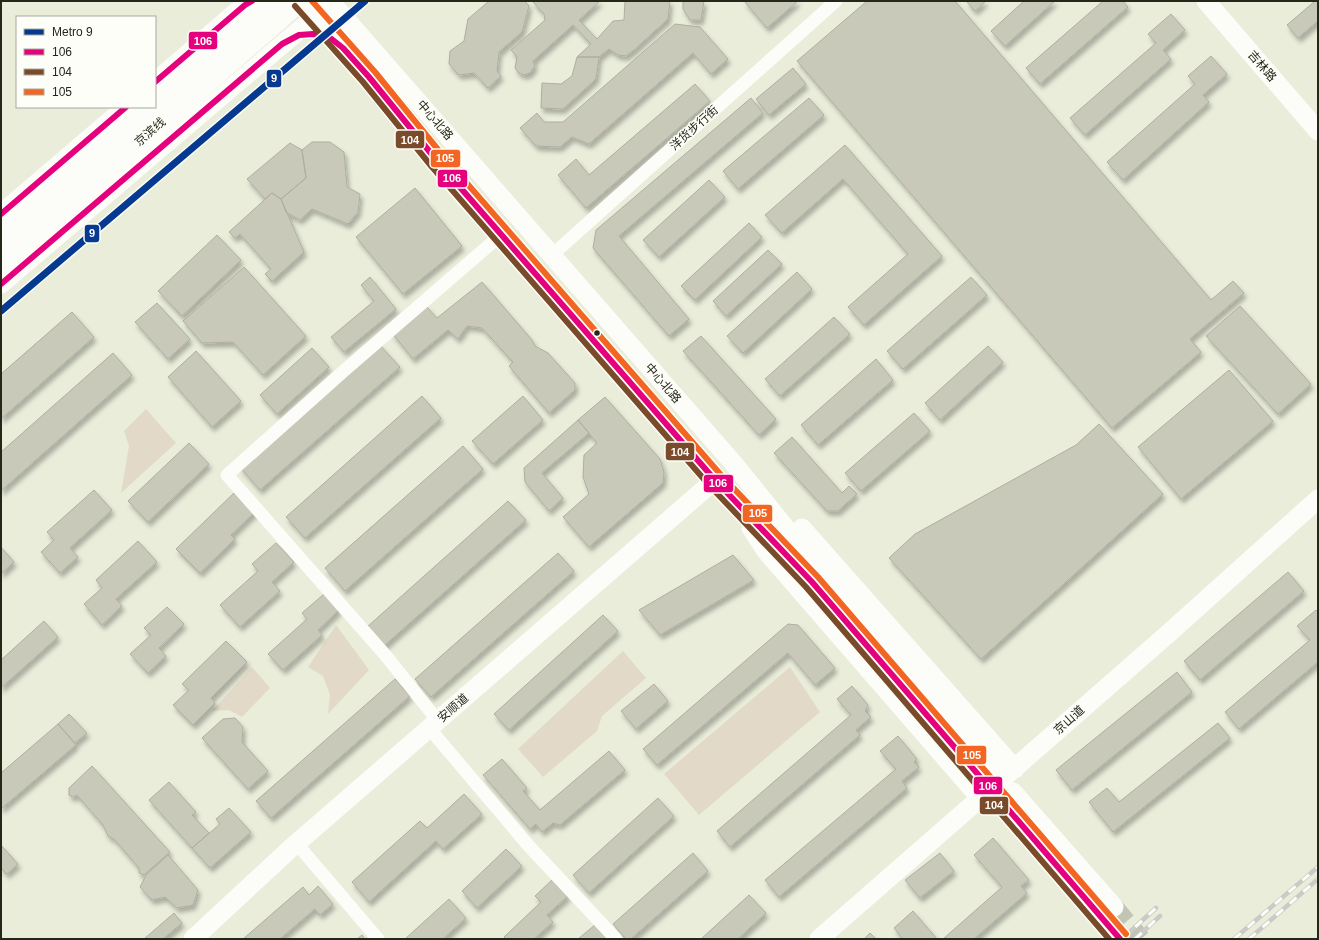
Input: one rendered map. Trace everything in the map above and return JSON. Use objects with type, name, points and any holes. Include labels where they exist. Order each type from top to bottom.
[{"type":"highway","name":"京滨线","points":[[156,104],[274,1]]},
{"type":"highway","name":"京滨线","points":[[1,262],[300,1]]},
{"type":"highway","name":"京滨线","points":[[1,239],[151,108]]},
{"type":"main road","name":"中心北路","points":[[300,1],[326,5],[360,35],[750,482],[822,572],[987,772],[812,582],[715,480],[438,162],[369,76],[344,48],[326,5]]},
{"type":"main road","name":"吉林路","points":[[1206,1],[1318,131]]},
{"type":"main road","points":[[156,81],[248,2]]},
{"type":"main road","points":[[1,284],[326,5]]},
{"type":"main road","points":[[282,44],[300,35],[313,34],[329,37],[344,48]]},
{"type":"main road","points":[[1,214],[125,108]]},
{"type":"main road","name":"安顺道","points":[[193,939],[297,844],[715,480]]},
{"type":"main road","points":[[750,482],[795,521],[1015,770]]},
{"type":"main road","points":[[732,497],[766,551],[981,799]]},
{"type":"main road","name":"京山道","points":[[819,939],[1015,770],[1318,499]]},
{"type":"main road","points":[[1007,797],[1108,913]]},
{"type":"street","name":"洋货步行街","points":[[552,255],[836,1]]},
{"type":"street","points":[[502,234],[227,474],[386,657],[434,724],[528,845],[616,939]]},
{"type":"street","points":[[297,844],[378,939]]},
{"type":"shaded area","points":[[146,409],[176,443],[121,493],[129,446],[124,431]]},
{"type":"shaded area","points":[[336,625],[369,670],[328,714],[330,695],[323,676],[308,667]]},
{"type":"shaded area","points":[[623,651],[646,678],[602,716],[597,731],[543,777],[518,749]]},
{"type":"shaded area","points":[[252,667],[270,688],[242,717],[229,710],[212,711]]},
{"type":"shaded area","points":[[790,667],[820,712],[699,815],[664,774]]},
{"type":"building","points":[[489,1],[525,1],[529,6],[522,32],[499,52],[497,71],[501,76],[488,88],[474,73],[459,75],[449,64],[450,51],[464,41],[468,19]]},
{"type":"building","points":[[532,1],[600,1],[579,20],[597,39],[613,21],[624,20],[625,1],[670,1],[668,19],[626,56],[618,55],[609,49],[599,57],[577,57],[591,44],[573,25],[533,61],[535,66],[530,73],[524,75],[519,73],[515,68],[517,57],[511,50],[545,20],[544,14]]},
{"type":"building","points":[[683,1],[704,1],[701,20],[690,20],[683,9]]},
{"type":"building","points":[[744,1],[798,1],[767,28]]},
{"type":"building","points":[[867,1],[955,1],[1211,300],[1233,281],[1244,293],[1190,339],[1201,352],[1112,428],[797,61]]},
{"type":"building","points":[[966,1],[986,1],[975,11]]},
{"type":"building","points":[[1024,1],[1055,1],[1005,46],[991,31]]},
{"type":"building","points":[[1103,1],[1123,1],[1128,7],[1040,84],[1026,68]]},
{"type":"building","points":[[1315,1],[1318,1],[1318,21],[1298,38],[1287,25]]},
{"type":"building","points":[[1171,14],[1185,30],[1163,50],[1171,59],[1085,135],[1070,118],[1156,43],[1148,34]]},
{"type":"building","points":[[675,24],[700,27],[728,59],[711,74],[693,53],[589,144],[572,137],[560,147],[536,146],[520,128],[537,113],[544,122],[563,122]]},
{"type":"building","points":[[1211,56],[1227,74],[1203,95],[1209,102],[1123,180],[1107,162],[1195,84],[1188,76]]},
{"type":"building","points":[[577,57],[599,57],[596,79],[563,109],[541,108],[542,83],[561,84],[572,76]]},
{"type":"building","points":[[793,68],[806,84],[769,115],[756,99]]},
{"type":"building","points":[[695,84],[710,101],[586,208],[558,175],[576,159],[589,175]]},
{"type":"building","points":[[751,98],[763,113],[619,236],[689,319],[669,336],[593,248],[596,230]]},
{"type":"building","points":[[809,98],[824,115],[738,189],[723,171]]},
{"type":"building","points":[[312,142],[330,142],[344,152],[347,187],[360,194],[358,212],[348,224],[312,209],[300,220],[286,212],[281,199],[306,178],[302,150]]},
{"type":"building","points":[[290,143],[302,150],[306,178],[281,199],[272,193],[265,199],[247,179]]},
{"type":"building","points":[[845,145],[942,256],[864,325],[848,307],[908,254],[843,179],[782,233],[765,215]]},
{"type":"building","points":[[709,180],[725,197],[659,257],[643,240]]},
{"type":"building","points":[[415,188],[462,246],[403,294],[356,237]]},
{"type":"building","points":[[272,193],[281,199],[304,252],[272,281],[265,274],[271,269],[240,234],[235,238],[229,232]]},
{"type":"building","points":[[749,223],[762,237],[695,300],[681,286]]},
{"type":"building","points":[[217,235],[241,260],[182,316],[158,291]]},
{"type":"building","points":[[768,250],[782,264],[726,316],[713,301]]},
{"type":"building","points":[[244,267],[306,336],[263,375],[233,342],[202,343],[183,321]]},
{"type":"building","points":[[797,272],[812,289],[743,353],[727,336]]},
{"type":"building","points":[[370,277],[396,309],[344,352],[331,337],[374,301],[361,285]]},
{"type":"building","points":[[971,277],[987,295],[903,369],[887,351]]},
{"type":"building","points":[[482,282],[532,340],[535,346],[548,353],[575,383],[575,390],[549,413],[509,366],[513,362],[482,328],[467,326],[458,339],[448,330],[413,359],[392,333],[425,305],[437,318]]},
{"type":"building","points":[[157,303],[190,339],[168,359],[135,322]]},
{"type":"building","points":[[1240,306],[1311,384],[1278,414],[1206,336]]},
{"type":"building","points":[[72,312],[94,337],[1,419],[1,374]]},
{"type":"building","points":[[834,317],[850,334],[780,396],[765,379]]},
{"type":"building","points":[[701,336],[776,419],[759,435],[683,351]]},
{"type":"building","points":[[379,344],[400,367],[260,490],[240,467]]},
{"type":"building","points":[[988,346],[1003,362],[940,420],[925,403]]},
{"type":"building","points":[[312,348],[329,367],[277,414],[260,395]]},
{"type":"building","points":[[196,351],[241,401],[212,427],[168,377]]},
{"type":"building","points":[[113,353],[132,375],[1,491],[1,452]]},
{"type":"building","points":[[876,359],[893,380],[818,445],[801,425]]},
{"type":"building","points":[[1229,370],[1273,421],[1181,499],[1138,447]]},
{"type":"building","points":[[422,396],[441,418],[305,538],[286,517]]},
{"type":"building","points":[[523,396],[543,420],[493,464],[472,441]]},
{"type":"building","points":[[605,397],[660,459],[664,472],[663,483],[589,547],[563,517],[589,494],[583,477],[584,455],[597,443],[578,420]]},
{"type":"building","points":[[914,413],[930,431],[861,491],[845,473]]},
{"type":"building","points":[[578,420],[589,433],[542,473],[563,498],[549,511],[525,482],[524,468]]},
{"type":"building","points":[[1099,424],[1163,494],[981,659],[889,558],[915,534],[1076,445]]},
{"type":"building","points":[[792,437],[842,493],[849,486],[857,494],[838,511],[827,511],[774,453]]},
{"type":"building","points":[[189,443],[209,464],[148,522],[128,501]]},
{"type":"building","points":[[463,446],[483,469],[345,591],[325,568]]},
{"type":"building","points":[[94,490],[112,510],[70,548],[78,557],[60,573],[41,552],[54,540],[47,532]]},
{"type":"building","points":[[235,492],[255,512],[231,535],[235,539],[200,573],[176,549]]},
{"type":"building","points":[[508,501],[526,520],[384,646],[367,627]]},
{"type":"building","points":[[138,541],[157,562],[116,599],[122,606],[102,625],[84,604],[102,588],[96,580]]},
{"type":"building","points":[[276,543],[294,562],[272,582],[280,591],[240,627],[220,605],[258,571],[252,564]]},
{"type":"building","points":[[1,547],[14,562],[1,574]]},
{"type":"building","points":[[558,553],[574,571],[431,697],[415,679]]},
{"type":"building","points":[[733,555],[754,580],[660,635],[639,610]]},
{"type":"building","points":[[1288,572],[1304,591],[1200,680],[1184,661]]},
{"type":"building","points":[[324,594],[339,610],[318,630],[322,635],[283,670],[268,654],[307,619],[302,613]]},
{"type":"building","points":[[167,607],[184,624],[159,648],[166,656],[148,673],[130,654],[151,635],[144,628]]},
{"type":"building","points":[[1316,610],[1318,612],[1318,662],[1239,729],[1225,712],[1310,640],[1297,626]]},
{"type":"building","points":[[603,615],[618,631],[509,730],[494,714]]},
{"type":"building","points":[[44,621],[58,637],[1,688],[1,660]]},
{"type":"building","points":[[788,624],[798,625],[835,668],[815,685],[788,653],[657,765],[643,749]]},
{"type":"building","points":[[226,641],[247,662],[211,698],[215,703],[193,725],[173,705],[189,690],[182,684]]},
{"type":"building","points":[[1177,672],[1192,692],[1072,790],[1056,770]]},
{"type":"building","points":[[395,679],[410,696],[271,818],[256,801]]},
{"type":"building","points":[[654,684],[668,701],[636,729],[621,711]]},
{"type":"building","points":[[852,686],[868,705],[865,711],[871,717],[856,730],[860,735],[730,847],[717,831],[851,715],[837,699]]},
{"type":"building","points":[[69,714],[87,733],[75,743],[58,724]]},
{"type":"building","points":[[235,718],[243,727],[242,742],[268,771],[248,789],[202,738],[223,719]]},
{"type":"building","points":[[1218,723],[1230,738],[1113,832],[1089,802],[1107,788],[1119,802]]},
{"type":"building","points":[[58,724],[76,745],[1,809],[1,773]]},
{"type":"building","points":[[898,736],[917,759],[914,762],[919,767],[902,781],[907,788],[779,897],[765,880],[896,769],[880,751]]},
{"type":"building","points":[[609,751],[625,770],[560,825],[553,823],[542,832],[536,824],[530,829],[483,775],[502,759],[527,788],[523,791],[540,810]]},
{"type":"building","points":[[92,766],[170,852],[144,875],[139,873],[139,868],[114,839],[108,836],[103,825],[77,795],[73,797],[69,795],[69,788]]},
{"type":"building","points":[[169,782],[196,812],[192,815],[209,833],[192,848],[149,800]]},
{"type":"building","points":[[464,794],[482,814],[443,849],[436,841],[369,902],[352,882],[420,821],[427,828]]},
{"type":"building","points":[[658,798],[674,816],[589,893],[573,875]]},
{"type":"building","points":[[229,808],[251,832],[210,868],[192,848],[220,824],[216,819]]},
{"type":"building","points":[[993,838],[1029,880],[1021,886],[1027,893],[974,939],[943,939],[1002,887],[974,855]]},
{"type":"building","points":[[1,845],[18,864],[7,874],[1,868]]},
{"type":"building","points":[[506,849],[522,866],[477,908],[462,891]]},
{"type":"building","points":[[693,853],[708,871],[631,939],[626,939],[613,924]]},
{"type":"building","points":[[940,853],[954,871],[920,898],[905,880]]},
{"type":"building","points":[[168,855],[198,890],[193,905],[177,908],[165,897],[152,900],[140,887],[146,875]]},
{"type":"building","points":[[553,879],[568,896],[547,915],[553,922],[534,939],[506,939],[504,937],[541,902],[535,896]]},
{"type":"building","points":[[318,886],[333,904],[320,915],[315,909],[280,939],[243,939],[303,887],[309,895]]},
{"type":"building","points":[[749,895],[766,913],[738,939],[701,939]]},
{"type":"building","points":[[449,899],[466,918],[443,939],[405,939]]},
{"type":"building","points":[[913,911],[937,939],[903,939],[894,928]]},
{"type":"building","points":[[174,913],[182,923],[163,939],[144,939]]},
{"type":"building","points":[[596,924],[608,939],[578,939]]},
{"type":"building","points":[[870,933],[876,939],[864,939]]},
{"type":"building","points":[[362,935],[365,939],[357,939]]},
{"type":"tunnel","points":[[1114,907],[1141,939]]},
{"type":"tunnel","points":[[1102,918],[1120,939]]},
{"type":"railway","points":[[1234,939],[1318,867]]},
{"type":"railway","points":[[1249,939],[1318,879]]},
{"type":"railway","points":[[1122,939],[1156,908]]},
{"type":"railway","points":[[1135,939],[1160,916]]},
{"type":"metro line","name":"9","points":[[1,311],[365,1]]},
{"type":"transit line","name":"106","points":[[156,81],[245,5],[252,1]]},
{"type":"transit line","name":"105","points":[[312,1],[375,72],[444,157],[721,475],[818,577],[1126,934]]},
{"type":"transit line","name":"104","points":[[295,6],[363,82],[432,167],[709,485],[806,587],[1109,939]]},
{"type":"transit line","name":"106","points":[[1,284],[282,44],[299,35],[313,34],[329,37],[343,48],[369,77],[438,162],[715,480],[812,582],[1120,939]]},
{"type":"transit line","name":"106","points":[[1,214],[125,108]]}]
